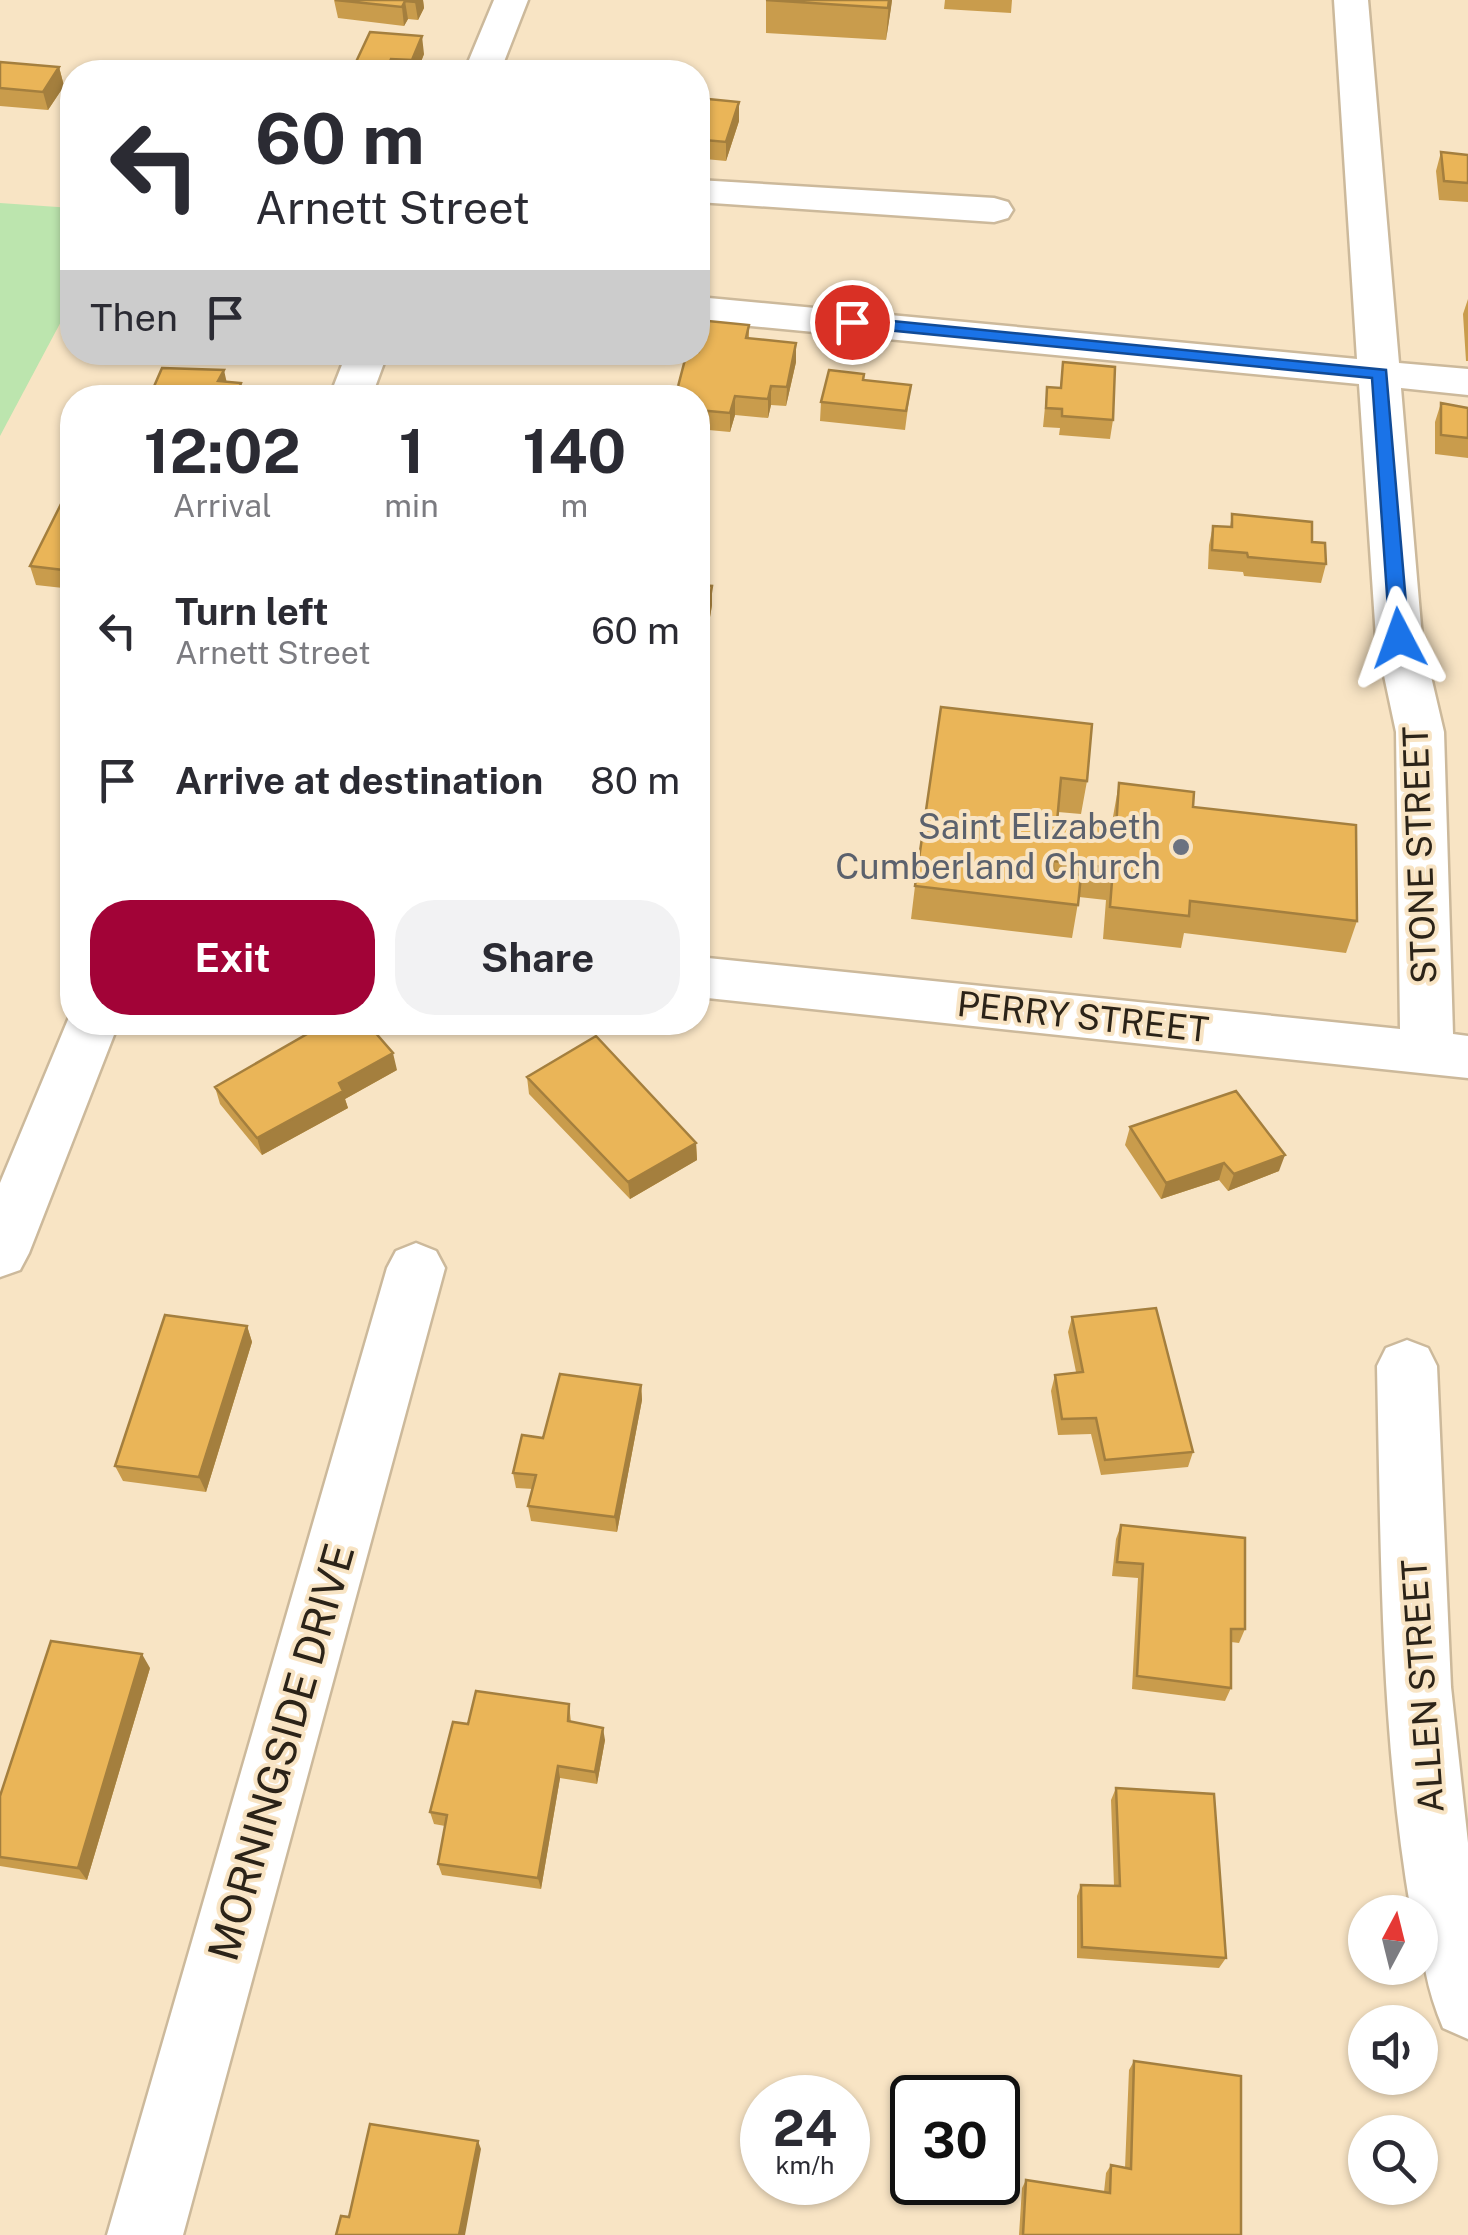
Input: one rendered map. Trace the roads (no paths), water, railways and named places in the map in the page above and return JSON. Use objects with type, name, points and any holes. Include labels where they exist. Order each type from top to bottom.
[{"type":"street","points":[[487,60],[511,0]]},
{"type":"street","name":"STONE STREET","points":[[1351,0],[1399,638],[1420,732],[1448,1055]]},
{"type":"street","points":[[710,192],[994,210]]},
{"type":"street","points":[[710,310],[1468,382]]},
{"type":"street","name":"PERRY STREET","points":[[710,978],[1448,1055]]},
{"type":"street","points":[[0,1253],[88,1035]]},
{"type":"street","name":"MORNINGSIDE DRIVE","points":[[146,2235],[416,1268]]},
{"type":"street","name":"ALLEN STREET","points":[[1407,1366],[1422,1772],[1458,1968],[1468,2002]]},
{"type":"place","name":"Saint Elizabeth Cumberland Church","points":[[1181,847]]}]
